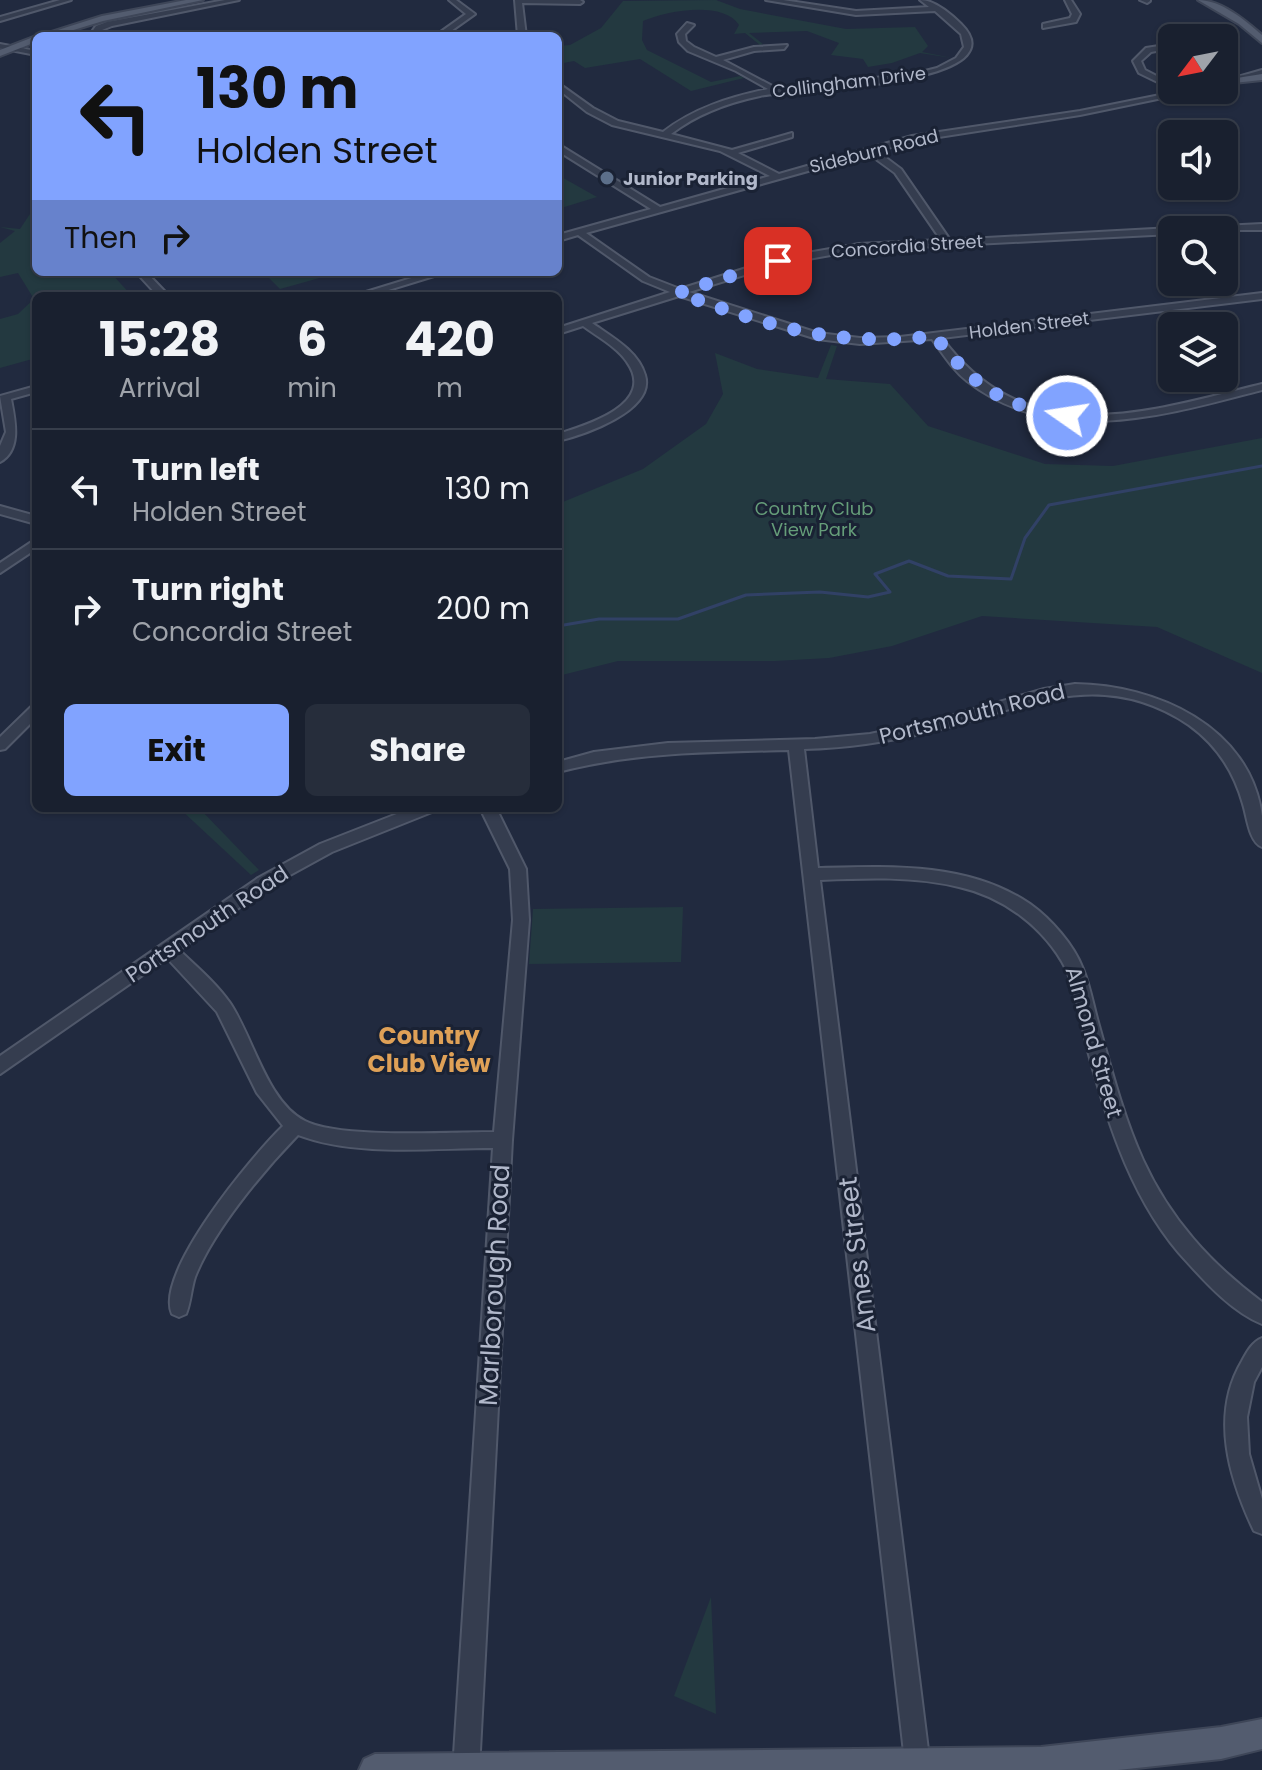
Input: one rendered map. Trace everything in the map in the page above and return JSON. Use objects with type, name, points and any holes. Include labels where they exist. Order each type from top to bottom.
[{"type":"main road","points":[[58,32],[102,19],[199,0]]},
{"type":"main road","points":[[1202,0],[1232,16],[1260,38]]},
{"type":"main road","points":[[3,49],[32,40]]},
{"type":"main road","points":[[1238,80],[1262,74]]},
{"type":"main road","points":[[375,1770],[1041,1763],[1221,1743],[1262,1734]]},
{"type":"street","points":[[0,19],[68,0]]},
{"type":"street","points":[[96,32],[113,23],[236,0]]},
{"type":"street","points":[[445,32],[471,14],[452,0]]},
{"type":"street","points":[[769,0],[856,13],[935,9]]},
{"type":"street","name":"Collingham Drive","points":[[664,135],[697,111],[775,90],[914,77],[946,67],[965,54],[969,45],[966,35],[923,0]]},
{"type":"street","points":[[1046,26],[1073,20],[1075,11],[1068,0]]},
{"type":"street","points":[[522,32],[518,1],[580,2]]},
{"type":"street","points":[[690,25],[681,31],[683,42],[695,51],[717,59],[775,90]]},
{"type":"street","points":[[717,59],[754,49],[784,47]]},
{"type":"street","points":[[1158,48],[1149,50],[1137,61],[1142,71],[1158,80]]},
{"type":"street","points":[[3,49],[32,53]]},
{"type":"street","points":[[562,88],[603,118],[734,152],[777,176]]},
{"type":"street","name":"Sideburn Road","points":[[562,237],[924,136],[1158,95]]},
{"type":"street","points":[[734,152],[789,135]]},
{"type":"street","points":[[562,149],[659,210]]},
{"type":"street","points":[[870,150],[898,171],[947,242]]},
{"type":"street","points":[[1238,228],[1262,227]]},
{"type":"street","name":"Holden Street","points":[[579,232],[646,279],[678,293],[782,328],[817,336],[874,341],[935,336],[1262,296]]},
{"type":"street","name":"Concordia Street","points":[[562,330],[813,252],[1158,232]]},
{"type":"street","points":[[145,276],[160,292]]},
{"type":"street","points":[[372,292],[428,276]]},
{"type":"street","points":[[562,436],[620,413],[635,397],[641,381],[633,361],[584,322]]},
{"type":"street","points":[[935,336],[963,371],[980,386],[1021,405],[1067,416],[1129,417],[1262,387]]},
{"type":"street","points":[[0,459],[12,432],[2,399],[32,390]]},
{"type":"street","points":[[0,510],[32,519]]},
{"type":"street","points":[[0,569],[32,546]]},
{"type":"street","name":"Portsmouth Road","points":[[562,766],[607,754],[662,746],[796,745],[854,741],[907,732],[1058,691],[1101,690],[1132,695],[1183,715],[1222,745],[1241,776],[1262,841]]},
{"type":"street","points":[[0,745],[32,714]]},
{"type":"street","name":"Ames Street","points":[[796,745],[917,1766]]},
{"type":"street","name":"Portsmouth Road","points":[[0,1066],[292,865],[371,828],[416,812]]},
{"type":"street","name":"Marlborough Road","points":[[466,1769],[521,886],[512,853],[490,812]]},
{"type":"street","name":"Almond Street","points":[[811,874],[951,877],[1012,900],[1050,930],[1064,947],[1075,969],[1121,1132],[1144,1187],[1166,1223],[1192,1255],[1240,1300],[1262,1314]]},
{"type":"street","points":[[168,949],[222,1006],[265,1088],[296,1125],[313,1133],[358,1138],[503,1140]]},
{"type":"street","points":[[179,1307],[184,1280],[197,1253],[266,1157],[296,1125]]},
{"type":"street","points":[[1262,1348],[1244,1380],[1235,1421],[1239,1459],[1253,1506],[1262,1523]]},
{"type":"green space","points":[[716,0],[740,9],[846,29],[915,27],[928,46],[922,52],[952,58],[920,53],[868,67],[863,59],[831,55],[839,43],[807,31],[749,33],[763,44],[760,45],[745,33],[734,34],[739,25],[731,17],[720,12],[694,10],[643,21],[642,40],[647,50],[711,82],[740,76],[744,78],[691,91],[640,59],[585,68],[574,61],[562,63],[562,46],[570,45],[601,28],[623,1]]},
{"type":"green space","points":[[562,177],[597,197],[562,208]]},
{"type":"green space","points":[[32,211],[32,276],[114,276],[128,292],[32,292],[32,296],[18,273],[0,277],[0,243],[15,231],[0,227],[20,229]]},
{"type":"green space","points":[[267,276],[327,276],[280,289]]},
{"type":"green space","points":[[32,301],[32,359],[0,368],[0,319],[18,314]]},
{"type":"green space","name":"Country Club View Park","points":[[831,345],[837,346],[826,379],[890,384],[928,426],[1045,464],[1113,466],[1262,438],[1262,673],[1157,627],[982,616],[892,646],[829,658],[618,661],[562,675],[562,502],[643,469],[706,424],[723,394],[715,353],[757,369],[818,378]]},
{"type":"green space","points":[[183,812],[203,812],[259,870],[251,875]]},
{"type":"green space","points":[[683,907],[681,962],[529,964],[533,909]]},
{"type":"green space","points":[[711,1597],[716,1714],[674,1696]]},
{"type":"waterway","points":[[562,625],[599,619],[678,619],[746,595],[820,592],[868,597],[890,592],[875,574],[909,561],[948,576],[1011,579],[1025,538],[1049,505],[1262,466]]},
{"type":"place","name":"Junior Parking","points":[[607,178]]},
{"type":"district","name":"Country Club View","points":[[429,1049]]},
{"type":"route","points":[[778,261],[678,293],[782,328],[817,336],[874,341],[935,336],[963,371],[980,386],[1021,405],[1067,416]]}]
